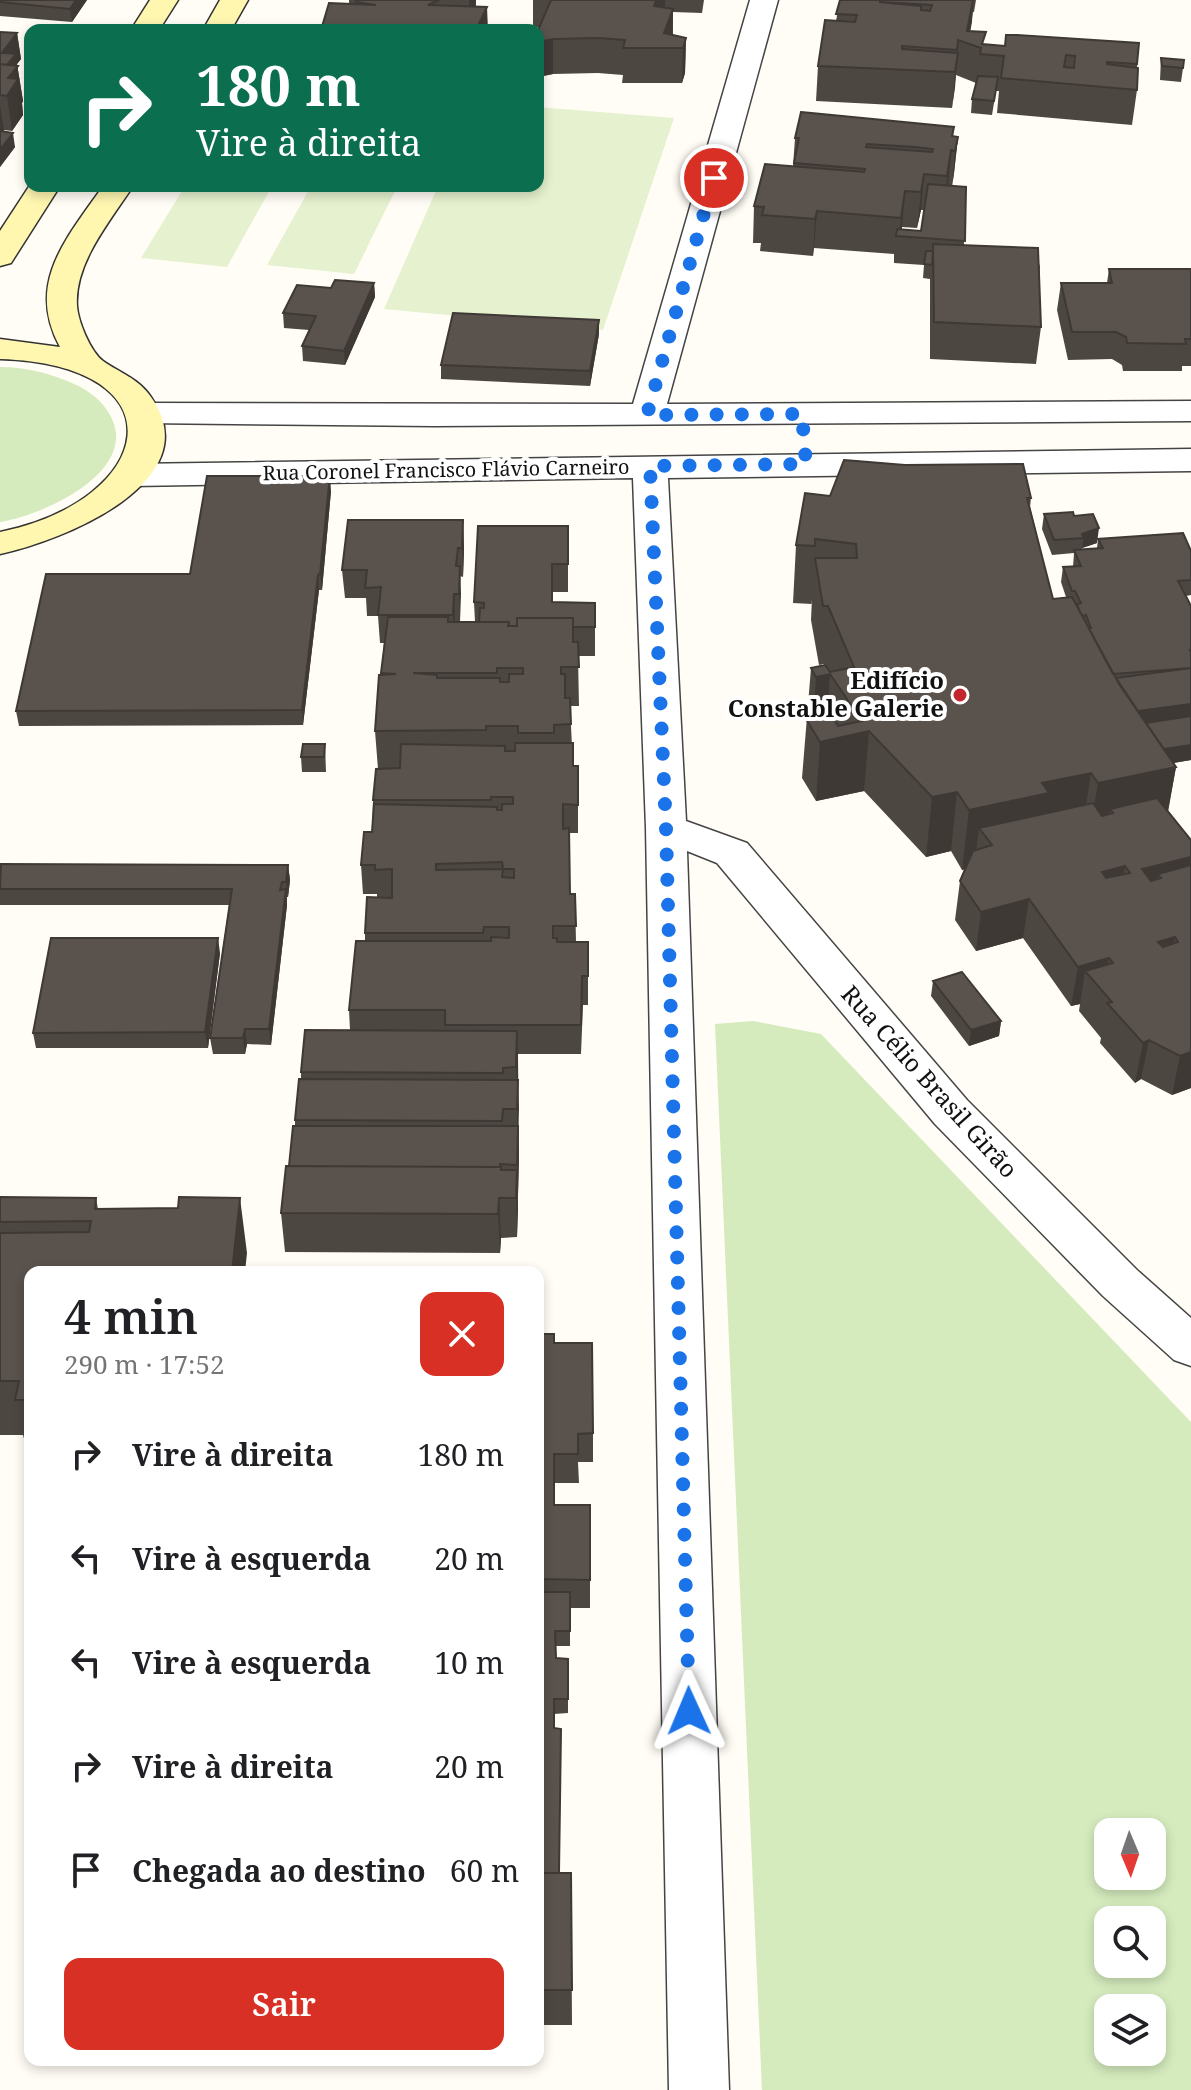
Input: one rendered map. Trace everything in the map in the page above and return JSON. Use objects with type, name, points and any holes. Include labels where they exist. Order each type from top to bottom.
[{"type":"main road","points":[[149,24],[164,0]]},
{"type":"main road","points":[[220,24],[234,0]]},
{"type":"main road","points":[[0,256],[41,192]]},
{"type":"main road","points":[[87,364],[69,333],[61,307],[64,278],[93,223],[114,192]]},
{"type":"main road","points":[[0,349],[18,348],[87,364],[123,385],[143,413],[146,443],[132,475],[85,514],[5,546]]},
{"type":"street","points":[[647,415],[764,0]]},
{"type":"street","points":[[143,413],[435,416],[1191,411]]},
{"type":"street","points":[[802,414],[806,464]]},
{"type":"street","points":[[434,471],[435,416]]},
{"type":"street","name":"Rua Coronel Francisco Flávio Carneiro","points":[[132,475],[1191,460]]},
{"type":"street","points":[[650,466],[666,828],[699,2090]]},
{"type":"street","name":"Rua Célio Brasil Girão","points":[[666,828],[732,853],[951,1112],[1120,1283],[1191,1347]]},
{"type":"green space","points":[[544,107],[674,118],[603,330],[384,309],[435,192],[544,192]]},
{"type":"green space","points":[[181,192],[269,192],[227,267],[141,258]]},
{"type":"green space","points":[[308,192],[395,192],[354,274],[267,265]]},
{"type":"green space","points":[[0,367],[46,374],[86,390],[103,404],[111,417],[116,443],[109,460],[96,476],[78,490],[37,511],[0,522]]},
{"type":"green space","points":[[753,1021],[821,1034],[1191,1422],[1191,2090],[762,2090],[715,1024]]},
{"type":"building","points":[[0,0],[76,0],[70,9]]},
{"type":"building","points":[[439,0],[428,5],[487,7],[479,24],[323,24],[329,3],[376,5],[356,2]]},
{"type":"building","points":[[551,0],[656,0],[654,6],[673,9],[664,33],[686,38],[683,48],[623,48],[625,40],[598,38],[544,41],[544,24],[541,24]]},
{"type":"building","points":[[840,0],[973,0],[967,31],[986,32],[982,44],[1005,46],[1006,35],[1139,43],[1137,64],[1107,62],[1138,68],[1137,90],[1001,78],[1004,56],[980,54],[981,48],[958,40],[957,50],[902,46],[902,49],[958,53],[955,72],[818,66],[825,20],[855,22],[857,15],[836,14]],"holes":[[[879,2],[932,5],[930,11],[921,10],[921,6]],[[1066,55],[1075,56],[1074,68],[1064,67]]]},
{"type":"building","points":[[0,32],[17,33],[2,53],[16,54],[7,65],[0,64]]},
{"type":"building","points":[[1161,58],[1184,60],[1183,68],[1162,66]]},
{"type":"building","points":[[0,64],[18,66],[8,78],[18,79],[7,96],[0,95]]},
{"type":"building","points":[[978,76],[998,77],[994,101],[972,99]]},
{"type":"building","points":[[801,112],[954,127],[952,136],[958,137],[955,151],[951,150],[947,176],[924,174],[921,192],[905,191],[901,218],[817,211],[815,219],[762,215],[764,207],[754,206],[765,164],[864,172],[865,169],[794,163],[799,138],[795,138]],"holes":[[[867,144],[933,149],[932,152],[866,147]]]},
{"type":"building","points":[[0,131],[13,133],[0,150]]},
{"type":"building","points":[[928,184],[966,187],[965,241],[896,236],[897,229],[921,231]]},
{"type":"building","points":[[933,244],[1038,248],[1041,327],[934,322]]},
{"type":"building","points":[[926,251],[933,251],[932,265],[924,264]]},
{"type":"building","points":[[1109,269],[1191,269],[1191,339],[1185,339],[1186,344],[1127,343],[1126,337],[1116,332],[1072,332],[1061,283],[1112,283]]},
{"type":"building","points":[[335,280],[374,283],[344,351],[302,346],[316,316],[283,313],[297,285],[331,288]]},
{"type":"building","points":[[453,313],[599,320],[590,371],[441,365]]},
{"type":"building","name":"Edifício Constable Galerie","points":[[844,460],[905,465],[1023,464],[1031,498],[1027,498],[1053,599],[1072,597],[1119,684],[1176,767],[1098,783],[1091,773],[1042,783],[1049,793],[969,810],[957,792],[932,797],[869,731],[820,742],[806,719],[830,713],[838,726],[862,721],[830,674],[816,677],[811,668],[825,665],[830,672],[854,667],[828,606],[823,606],[815,558],[857,558],[856,544],[815,539],[815,546],[796,545],[805,493],[830,496]]},
{"type":"building","points":[[207,476],[330,476],[302,710],[16,711],[46,574],[190,574]]},
{"type":"building","points":[[1073,512],[1074,516],[1093,514],[1099,528],[1082,534],[1084,538],[1054,540],[1044,514]]},
{"type":"building","points":[[348,520],[463,520],[462,548],[458,548],[456,566],[460,566],[459,594],[454,594],[453,615],[378,615],[381,587],[365,588],[367,570],[342,570]]},
{"type":"building","points":[[478,526],[568,526],[568,564],[552,564],[552,602],[595,603],[595,627],[573,627],[573,618],[517,618],[517,626],[509,626],[509,622],[479,622],[480,608],[484,608],[484,603],[474,602]]},
{"type":"building","points":[[1183,533],[1191,551],[1191,580],[1178,581],[1191,606],[1191,668],[1113,674],[1089,629],[1086,615],[1080,612],[1077,604],[1081,603],[1072,591],[1063,567],[1081,566],[1074,550],[1103,548],[1098,539]]},
{"type":"building","points":[[388,617],[448,617],[448,622],[509,622],[508,626],[517,626],[517,618],[573,618],[573,642],[578,642],[579,667],[561,667],[561,674],[565,674],[565,698],[570,698],[571,724],[554,725],[554,733],[518,733],[518,726],[486,726],[486,730],[375,731],[379,675],[396,674],[381,673]],"holes":[[[497,668],[523,668],[523,674],[509,674],[509,682],[500,682],[500,678],[437,678],[437,675],[413,673],[497,673]]]},
{"type":"building","points":[[1191,668],[1191,704],[1138,711],[1116,678]]},
{"type":"building","points":[[1191,716],[1191,745],[1164,749],[1146,723]]},
{"type":"building","points":[[515,743],[573,743],[573,766],[578,766],[578,805],[563,804],[563,829],[569,828],[570,894],[575,894],[576,926],[553,926],[553,938],[557,938],[557,942],[588,942],[588,976],[582,976],[581,1025],[445,1025],[445,1010],[349,1010],[356,941],[491,941],[491,937],[509,938],[509,927],[484,927],[483,933],[365,933],[367,897],[392,898],[392,869],[375,870],[375,865],[361,865],[364,832],[372,832],[374,804],[497,807],[497,810],[502,810],[502,804],[513,804],[513,797],[491,797],[491,800],[373,800],[376,769],[400,768],[401,744],[505,746],[505,751],[515,751]],"holes":[[[502,862],[503,869],[436,870],[436,864]],[[503,869],[514,869],[514,878],[502,877]]]},
{"type":"building","points":[[303,744],[325,744],[324,757],[301,757]]},
{"type":"building","points":[[1157,798],[1191,840],[1191,857],[1142,869],[1151,881],[1161,878],[1158,874],[1191,865],[1191,1052],[1180,1056],[1149,1040],[1143,1043],[1107,1003],[1112,1002],[1085,971],[1113,963],[1109,958],[1078,967],[1029,899],[981,912],[960,881],[973,851],[992,845],[979,828],[1093,803],[1102,816],[1113,813],[1110,809]],"holes":[[[1125,866],[1130,873],[1106,878],[1102,872]],[[1175,937],[1178,942],[1163,947],[1158,942]]]},
{"type":"building","points":[[1,864],[288,865],[286,882],[282,882],[280,890],[286,889],[269,1029],[245,1029],[243,1038],[210,1038],[232,889],[0,889]]},
{"type":"building","points":[[51,938],[218,938],[205,1032],[33,1033]]},
{"type":"building","points":[[962,972],[1001,1021],[971,1030],[933,981]]},
{"type":"building","points":[[305,1030],[517,1031],[516,1067],[503,1068],[503,1073],[301,1072]]},
{"type":"building","points":[[299,1079],[518,1080],[517,1109],[503,1109],[502,1121],[295,1120]]},
{"type":"building","points":[[293,1126],[518,1126],[517,1165],[289,1166]]},
{"type":"building","points":[[286,1166],[501,1167],[501,1170],[517,1170],[516,1198],[499,1198],[498,1214],[281,1213]]},
{"type":"building","points":[[0,1197],[96,1198],[95,1209],[178,1208],[179,1197],[240,1198],[233,1266],[24,1266],[24,1400],[15,1400],[19,1381],[0,1381],[0,1233],[89,1232],[91,1221],[0,1222]]},
{"type":"building","points":[[544,1334],[554,1334],[554,1343],[592,1343],[593,1433],[578,1434],[578,1454],[554,1454],[554,1505],[590,1505],[590,1580],[544,1579]]},
{"type":"building","points":[[544,1592],[570,1592],[570,1631],[555,1631],[556,1658],[568,1659],[568,1699],[554,1699],[554,1728],[561,1729],[559,1873],[544,1873]]},
{"type":"building","points":[[544,1873],[571,1873],[572,1990],[544,1990]]},
{"type":"place","name":"Edifício Constable Galerie","points":[[960,695]]},
{"type":"route","points":[[689,1711],[666,828],[650,466],[806,464],[802,414],[647,415],[714,178]]}]
